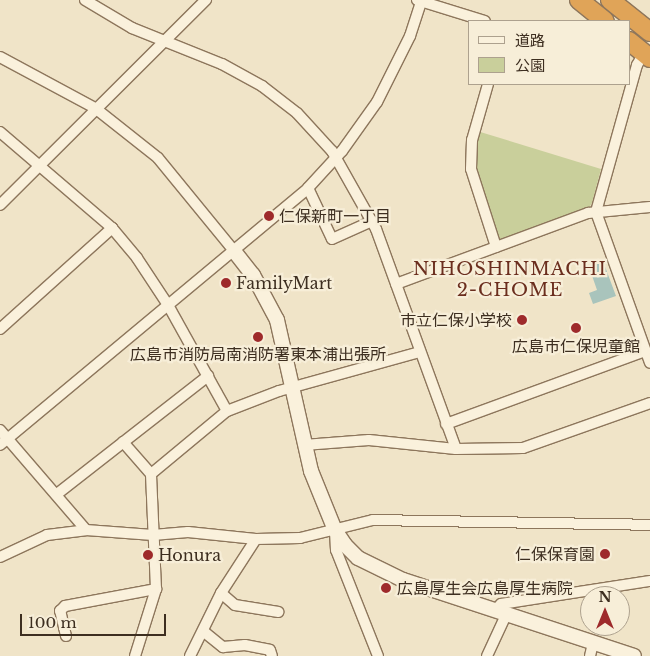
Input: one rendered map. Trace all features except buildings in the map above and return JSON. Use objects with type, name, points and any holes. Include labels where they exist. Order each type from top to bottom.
[{"type":"highway","points":[[579,0],[604,20]]},
{"type":"highway","points":[[610,0],[648,27]]},
{"type":"highway","points":[[630,43],[640,59]]},
{"type":"street","points":[[85,0],[132,28],[222,64],[262,86],[298,113],[336,158],[372,221],[456,449]]},
{"type":"street","points":[[0,205],[95,108],[206,0]]},
{"type":"street","points":[[0,445],[308,188],[358,131],[385,88],[410,36],[420,0],[483,20]]},
{"type":"street","points":[[0,57],[95,108],[170,170],[253,275],[276,320],[294,387],[304,445],[311,471],[335,530],[358,558],[403,580],[500,613],[591,650],[634,656]]},
{"type":"street","points":[[640,59],[596,212],[650,363]]},
{"type":"street","points":[[488,85],[472,140],[471,169],[496,247]]},
{"type":"street","points":[[0,132],[112,228],[168,305],[227,411]]},
{"type":"street","points":[[308,188],[314,193],[332,239],[372,221]]},
{"type":"street","points":[[396,284],[596,212],[650,208]]},
{"type":"street","points":[[0,328],[112,228]]},
{"type":"street","points":[[446,424],[645,351]]},
{"type":"street","points":[[151,474],[227,411],[294,387],[420,352]]},
{"type":"street","points":[[57,494],[208,376]]},
{"type":"street","points":[[304,445],[369,440],[456,449],[523,448],[650,403]]},
{"type":"street","points":[[0,430],[9,438],[86,530]]},
{"type":"street","points":[[123,442],[151,474],[156,589],[135,656]]},
{"type":"street","points":[[0,557],[48,535],[86,530],[153,535],[188,532],[256,539],[300,538],[373,520],[650,525]]},
{"type":"street","points":[[335,530],[336,550],[378,656]]},
{"type":"street","points":[[190,656],[221,593],[256,539]]},
{"type":"street","points":[[487,656],[501,604],[650,581]]},
{"type":"street","points":[[66,636],[60,611],[65,606],[156,589]]},
{"type":"street","points":[[221,593],[235,605],[278,612]]},
{"type":"street","points":[[203,631],[223,647],[245,645],[270,650],[272,656]]},
{"type":"green space","points":[[477,131],[601,169],[592,203],[586,212],[504,241],[496,237],[474,171]]},
{"type":"water","points":[[603,261],[616,296],[593,304],[589,293],[597,290],[589,267]]},
{"type":"place","name":"仁保新町一丁目","points":[[269,216]]},
{"type":"place","name":"FamilyMart","points":[[226,283]]},
{"type":"place","name":"市立仁保小学校","points":[[522,320]]},
{"type":"place","name":"広島市仁保児童館","points":[[576,328]]},
{"type":"place","name":"広島市消防局南消防署東本浦出張所","points":[[258,337]]},
{"type":"place","name":"仁保保育園","points":[[605,554]]},
{"type":"place","name":"Honura","points":[[148,555]]},
{"type":"place","name":"広島厚生会広島厚生病院","points":[[386,588]]},
{"type":"district","name":"NIHOSHINMACHI 2-CHOME","points":[[510,280]]}]
